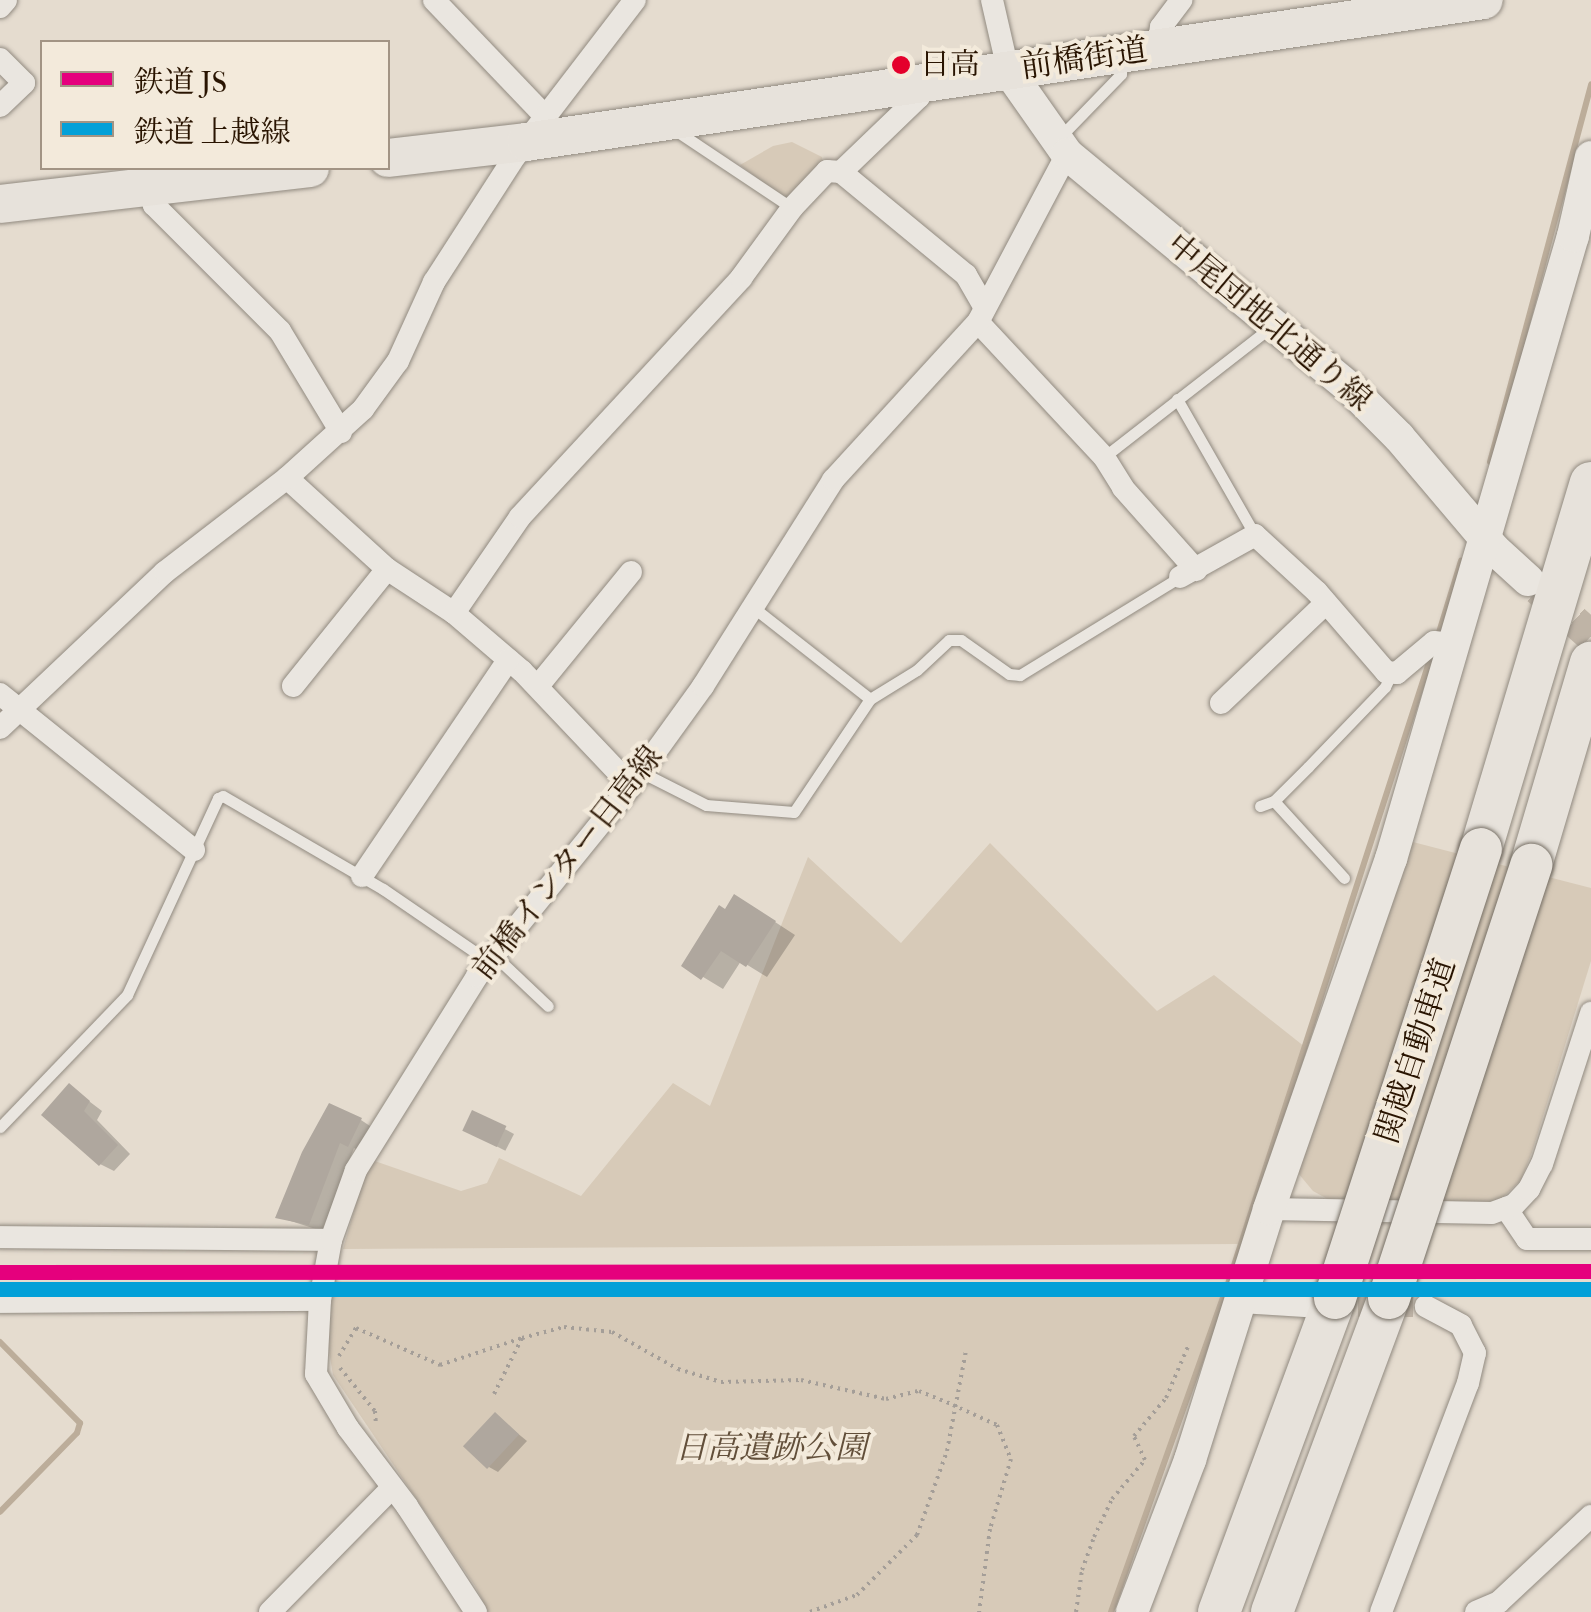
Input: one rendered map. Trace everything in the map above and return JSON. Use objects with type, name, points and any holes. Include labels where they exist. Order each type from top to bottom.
[{"type":"highway","name":"関越自動車道","points":[[1219,1612],[1320,1302],[1480,849],[1591,483]]},
{"type":"highway","name":"関越自動車道","points":[[1272,1612],[1408,1302],[1591,663]]},
{"type":"main road","name":"前橋街道","points":[[390,158],[536,129],[661,120],[1158,48],[1348,10],[1484,0]]},
{"type":"main road","points":[[0,204],[292,170]]},
{"type":"street","points":[[0,7],[6,0]]},
{"type":"street","points":[[434,0],[536,129]]},
{"type":"street","points":[[0,728],[165,572],[341,432],[398,361],[434,282],[536,129],[635,0]]},
{"type":"street","points":[[992,0],[1008,70]]},
{"type":"street","points":[[1158,48],[1162,27],[1181,0]]},
{"type":"street","points":[[0,60],[24,83],[0,106]]},
{"type":"street","name":"中尾団地北通り線","points":[[1008,70],[1061,148],[1374,410],[1484,538],[1528,580]]},
{"type":"street","points":[[841,172],[919,97],[917,82]]},
{"type":"street","name":"前橋インター日高線","points":[[476,1612],[318,1382],[314,1354],[331,1240],[361,1159],[491,958],[636,779],[754,608],[833,480],[982,315],[1055,170],[1061,148]]},
{"type":"street","points":[[1132,1612],[1190,1460],[1269,1208],[1391,859],[1591,158]]},
{"type":"street","points":[[454,612],[520,517],[740,278],[792,208],[826,171],[841,172],[966,275],[982,315],[1104,457],[1188,573],[1256,535],[1391,674],[1434,642],[1452,644]]},
{"type":"street","points":[[148,186],[154,205],[280,331],[341,432]]},
{"type":"street","points":[[287,478],[387,568],[454,612],[636,779]]},
{"type":"street","points":[[294,686],[387,568]]},
{"type":"street","points":[[538,686],[631,572]]},
{"type":"street","points":[[1222,703],[1326,603]]},
{"type":"street","points":[[362,876],[508,660]]},
{"type":"street","points":[[0,694],[194,850]]},
{"type":"street","points":[[1269,1208],[1492,1213],[1506,1208],[1529,1189],[1542,1164],[1591,1013]]},
{"type":"street","points":[[1506,1208],[1527,1239],[1591,1239]]},
{"type":"street","points":[[0,1237],[331,1240]]},
{"type":"street","points":[[0,1302],[320,1300]]},
{"type":"street","points":[[1240,1302],[1320,1302]]},
{"type":"street","points":[[1381,1612],[1468,1383],[1475,1353],[1461,1325],[1408,1302]]},
{"type":"street","points":[[270,1612],[392,1488]]},
{"type":"street","points":[[1476,1612],[1499,1602],[1591,1516]]},
{"type":"lane","points":[[1061,148],[1121,74],[1121,53]]},
{"type":"lane","points":[[661,120],[792,208]]},
{"type":"lane","points":[[1104,457],[1177,399],[1226,367],[1274,324]]},
{"type":"lane","points":[[1177,399],[1256,535]]},
{"type":"lane","points":[[636,779],[706,805],[794,812],[870,699],[917,670],[954,638],[1014,677],[1020,676],[1188,573]]},
{"type":"lane","points":[[754,608],[870,699]]},
{"type":"lane","points":[[1260,806],[1274,801],[1385,688],[1391,674]]},
{"type":"lane","points":[[0,1127],[127,995],[223,796],[362,876],[491,958],[548,1006]]},
{"type":"lane","points":[[1274,801],[1344,878]]},
{"type":"path","points":[[356,1328],[440,1364],[564,1327],[612,1332],[678,1369],[721,1382],[801,1380],[886,1399],[919,1392],[954,1405],[998,1426],[1011,1459],[990,1529],[979,1612]]},
{"type":"path","points":[[494,1394],[522,1338]]},
{"type":"path","points":[[1076,1612],[1082,1570],[1094,1537],[1112,1498],[1145,1460],[1134,1436],[1166,1398],[1188,1344]]},
{"type":"path","points":[[810,1612],[857,1595],[918,1535],[947,1451],[966,1350]]},
{"type":"green space","points":[[792,142],[822,157],[823,165],[792,199],[784,199],[740,165],[773,146]]},
{"type":"green space","points":[[1409,841],[1591,888],[1591,961],[1532,1152],[1521,1180],[1501,1199],[1475,1205],[1331,1201],[1313,1191],[1298,1173]]},
{"type":"green space","points":[[990,843],[1157,1011],[1214,975],[1305,1047],[1238,1244],[343,1249],[369,1159],[461,1191],[487,1183],[499,1158],[581,1196],[673,1083],[710,1106],[808,857],[901,943]]},
{"type":"green space","name":"日高遺跡公園","points":[[335,1281],[1227,1287],[1110,1612],[488,1612],[475,1586],[333,1375],[326,1333]]},
{"type":"building","points":[[734,894],[776,921],[746,967],[721,951],[701,980],[681,966],[719,905],[725,909]]},
{"type":"building","points":[[69,1083],[90,1101],[84,1111],[118,1145],[99,1166],[41,1115]]},
{"type":"building","points":[[329,1103],[362,1118],[348,1147],[340,1143],[309,1225],[275,1218],[302,1152]]},
{"type":"building","points":[[472,1110],[506,1126],[497,1147],[462,1131]]},
{"type":"building","points":[[495,1412],[519,1435],[487,1469],[463,1446]]},
{"type":"waterway","points":[[1490,462],[1591,84]]},
{"type":"waterway","points":[[1437,639],[1461,561]]},
{"type":"waterway","points":[[1111,1612],[1227,1287],[1431,656]]},
{"type":"waterway","points":[[0,1342],[80,1423],[77,1433],[0,1512]]},
{"type":"tunnel","points":[[1538,589],[1591,636]]},
{"type":"tunnel","points":[[1325,1306],[1426,1306]]},
{"type":"rail line","name":"JS","points":[[0,1272],[1591,1271]]},
{"type":"rail line","name":"上越線","points":[[0,1289],[1591,1289]]},
{"type":"place","name":"日高","points":[[901,65]]}]
